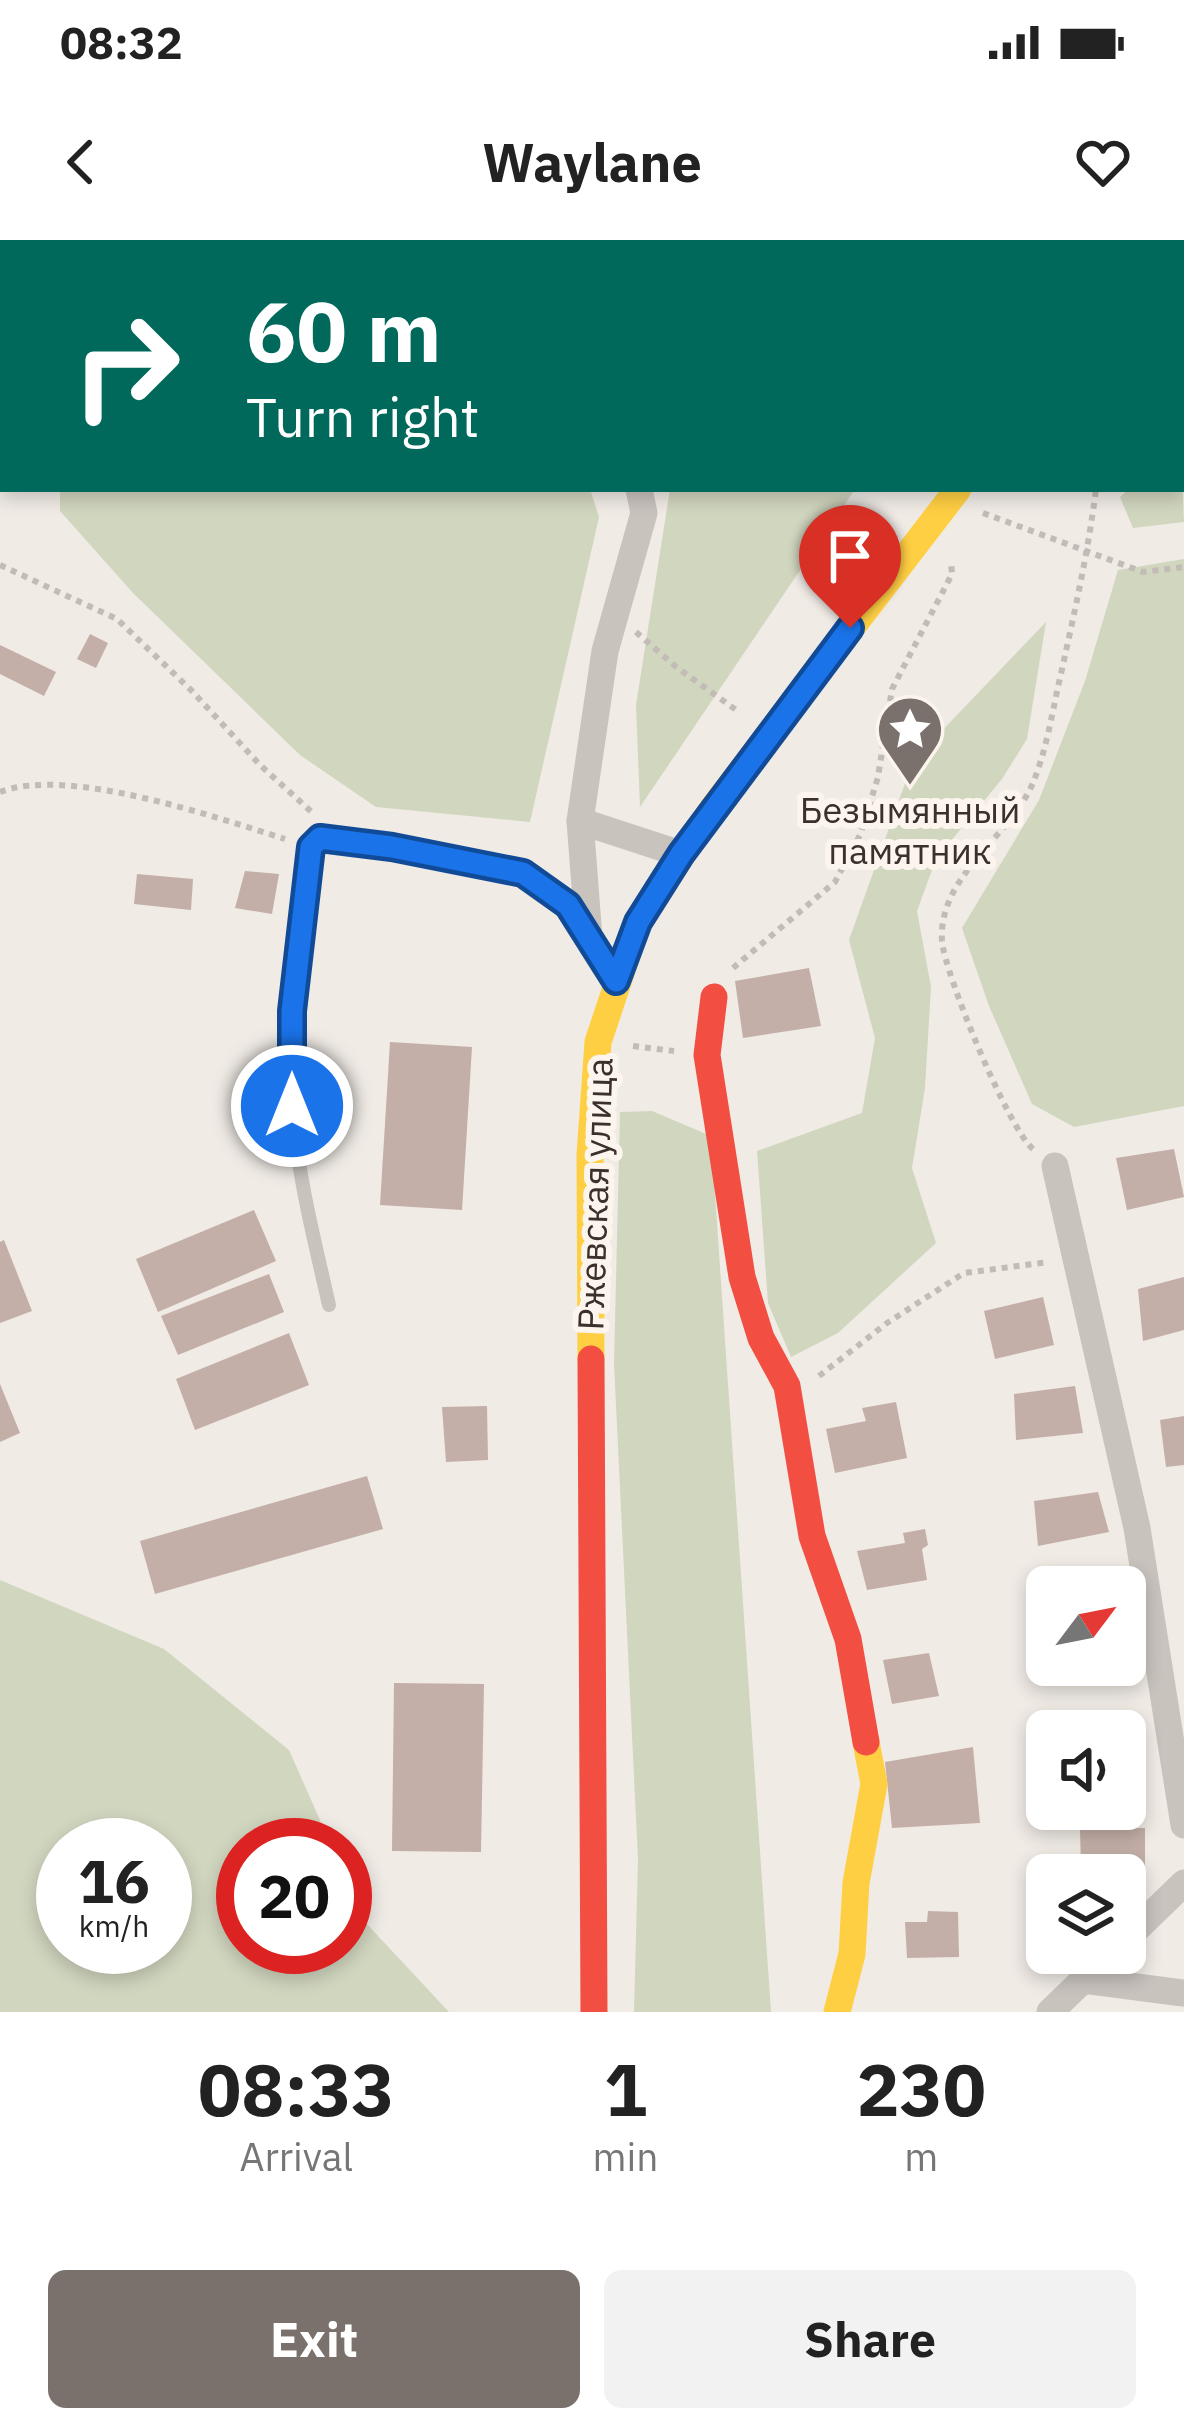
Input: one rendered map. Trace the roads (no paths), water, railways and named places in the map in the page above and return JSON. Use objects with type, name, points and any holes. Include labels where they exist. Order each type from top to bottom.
[{"type":"main road","name":"Ржевская улица","points":[[594,2012],[590,1155],[598,1042],[638,922],[681,854],[956,492]]},
{"type":"main road","points":[[714,997],[707,1055],[742,1277],[761,1338],[788,1386],[812,1536],[848,1640],[874,1784],[856,1883],[852,1954],[837,2012]]},
{"type":"street","points":[[590,938],[580,821],[605,651],[642,501]]},
{"type":"street","points":[[580,821],[681,854]]},
{"type":"street","points":[[309,861],[320,838],[523,873],[568,905],[616,981]]},
{"type":"street","points":[[1055,1166],[1137,1528],[1184,1825]]},
{"type":"street","points":[[1146,1920],[1184,1883]]},
{"type":"street","points":[[1050,2012],[1089,1974]]},
{"type":"street","points":[[1083,1980],[1183,1994]]},
{"type":"street","points":[[1184,1980],[1184,2003]]},
{"type":"lane","points":[[309,861],[292,1011],[292,1106],[305,1200],[329,1305]]},
{"type":"place","name":"Безымянный памятник","points":[[910,788]]}]
